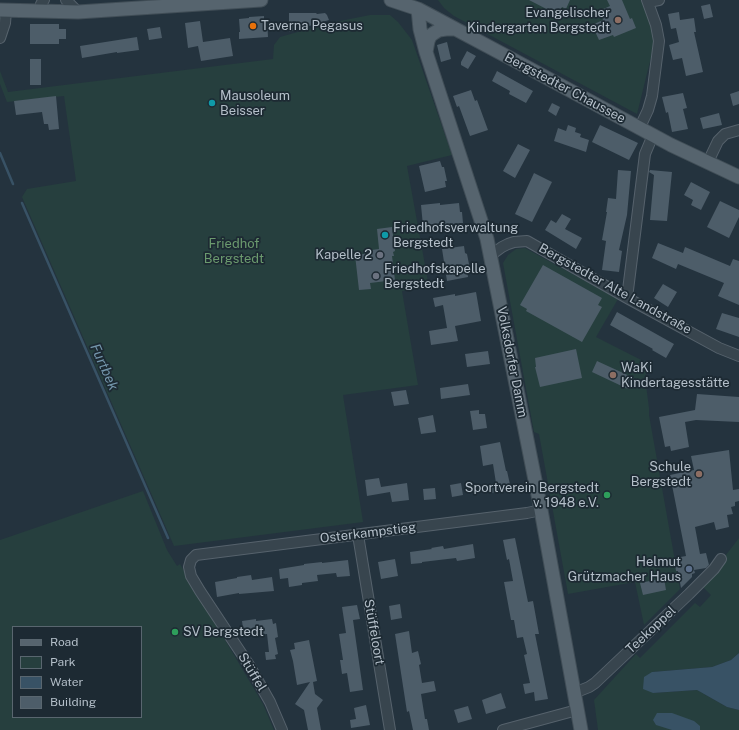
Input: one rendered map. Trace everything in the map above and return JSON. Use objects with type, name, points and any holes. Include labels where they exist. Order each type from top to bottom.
[{"type":"main road","points":[[3,10],[42,6],[78,12],[261,0]]},
{"type":"main road","name":"Bergstedter Chaussee","points":[[391,0],[418,5],[454,29],[653,135],[739,177]]},
{"type":"main road","name":"Volksdorfer Damm","points":[[418,5],[420,29],[426,52],[491,255],[541,510],[581,730]]},
{"type":"main road","points":[[426,52],[430,36],[439,30],[446,28],[454,29]]},
{"type":"street","points":[[66,0],[78,12]]},
{"type":"street","points":[[640,127],[648,110],[652,96],[659,41],[656,25],[648,1],[659,0]]},
{"type":"street","points":[[0,38],[5,22],[3,10]]},
{"type":"street","points":[[708,162],[718,141],[726,134],[739,130]]},
{"type":"street","points":[[627,298],[645,154],[653,135]]},
{"type":"street","name":"Bergstedter Alte Landstraße","points":[[491,255],[508,244],[527,241],[719,348],[739,356]]},
{"type":"street","name":"Osterkampstieg","points":[[196,555],[541,510]]},
{"type":"street","name":"Stüffeloort","points":[[358,535],[390,730]]},
{"type":"street","name":"Stüffel","points":[[196,555],[191,560],[189,567],[191,576],[249,665],[270,702],[282,730]]},
{"type":"street","name":"Teekoppel","points":[[574,693],[595,683],[689,594],[714,569],[721,559]]},
{"type":"street","points":[[503,730],[577,710]]},
{"type":"green space","points":[[438,0],[643,0],[657,33],[637,114],[454,16],[444,8]]},
{"type":"green space","name":"Friedhof Bergstedt","points":[[370,15],[390,15],[398,22],[412,40],[452,155],[407,166],[429,287],[402,291],[418,385],[343,395],[363,522],[174,546],[22,197],[27,189],[76,181],[64,96],[7,102],[0,84],[0,71],[8,92],[273,59],[274,45],[280,37],[330,23]]},
{"type":"green space","name":"Sportverein Bergstedt v. 1948 e.V.","points":[[525,248],[618,299],[596,337],[649,364],[645,377],[649,415],[680,589],[644,625],[635,582],[568,594],[539,434],[534,432],[503,263],[508,255],[516,249]]},
{"type":"green space","points":[[143,491],[167,550],[177,566],[180,564],[263,704],[274,730],[0,730],[0,540]]},
{"type":"green space","points":[[739,538],[739,653],[731,660],[712,667],[652,672],[653,693],[697,690],[727,707],[739,710],[739,730],[700,730],[700,726],[672,730],[598,730],[594,700],[636,654],[640,658],[695,603],[700,607],[711,595],[702,586]]},
{"type":"water","points":[[739,653],[739,710],[727,707],[697,690],[653,693],[643,689],[644,677],[652,672],[712,667],[731,660]]},
{"type":"water","points":[[657,713],[672,713],[694,721],[700,726],[700,730],[672,730],[656,725],[653,720]]},
{"type":"building","points":[[529,0],[570,0],[566,9],[562,7],[558,15]]},
{"type":"building","name":"Evangelischer Kindergarten Bergstedt","points":[[607,0],[622,0],[630,19],[632,18],[636,28],[614,37],[613,35],[599,40],[592,25],[603,20],[599,11],[610,6]]},
{"type":"building","points":[[710,4],[713,17],[704,19],[701,6]]},
{"type":"building","points":[[679,12],[680,20],[694,18],[696,32],[694,32],[703,72],[686,76],[682,58],[673,60],[669,45],[679,42],[676,28],[671,29],[668,14]]},
{"type":"building","points":[[289,13],[325,13],[329,20],[289,32]]},
{"type":"building","name":"Taverna Pegasus","points":[[264,16],[264,19],[267,19],[268,37],[239,39],[239,19]]},
{"type":"building","points":[[200,21],[203,42],[230,38],[233,56],[201,61],[198,46],[188,48],[185,23]]},
{"type":"building","points":[[30,24],[59,24],[59,29],[66,29],[66,39],[59,39],[59,44],[30,44]]},
{"type":"building","points":[[160,27],[162,38],[149,40],[147,29]]},
{"type":"building","points":[[137,37],[139,50],[82,58],[80,46]]},
{"type":"building","points":[[447,42],[451,59],[441,62],[437,45]]},
{"type":"building","points":[[467,51],[476,56],[468,69],[461,65]]},
{"type":"building","points":[[30,59],[41,59],[41,85],[30,85]]},
{"type":"building","points":[[497,71],[533,91],[526,103],[509,94],[510,91],[492,81]]},
{"type":"building","points":[[471,90],[475,101],[477,100],[488,130],[470,136],[459,106],[457,107],[453,96]]},
{"type":"building","points":[[739,91],[739,104],[733,106],[730,94]]},
{"type":"building","points":[[683,93],[687,108],[683,109],[688,129],[672,132],[668,112],[666,113],[662,97]]},
{"type":"building","points":[[56,96],[59,129],[49,130],[48,124],[44,124],[42,112],[16,115],[14,101]]},
{"type":"building","points":[[552,103],[560,107],[556,116],[548,111]]},
{"type":"building","points":[[719,113],[722,125],[703,129],[700,118]]},
{"type":"building","points":[[568,125],[576,128],[575,132],[581,134],[580,137],[589,140],[586,152],[554,141],[558,128],[566,131]]},
{"type":"building","points":[[600,125],[638,143],[629,160],[592,142]]},
{"type":"building","points":[[518,144],[530,150],[515,178],[503,171]]},
{"type":"building","points":[[440,161],[442,167],[444,167],[447,181],[445,181],[446,187],[425,192],[419,166]]},
{"type":"building","points":[[618,170],[631,171],[627,215],[619,250],[622,251],[619,272],[602,270],[606,241],[602,240],[608,198],[616,199]]},
{"type":"building","points":[[650,170],[672,172],[667,221],[650,220],[654,175],[649,172]]},
{"type":"building","points":[[534,173],[552,182],[532,222],[515,214]]},
{"type":"building","points":[[691,182],[710,192],[701,210],[691,205],[693,200],[684,195]]},
{"type":"building","points":[[720,201],[739,210],[739,217],[729,238],[707,227]]},
{"type":"building","points":[[440,203],[440,205],[459,203],[463,223],[442,225],[442,223],[423,226],[421,205]]},
{"type":"building","points":[[562,214],[571,219],[565,229],[582,238],[576,249],[545,230],[551,220],[556,223]]},
{"type":"building","name":"Friedhofskapelle Bergstedt","points":[[392,227],[395,251],[393,252],[394,256],[392,256],[395,280],[370,283],[371,289],[359,290],[355,255],[364,254],[364,251],[379,249],[377,229]]},
{"type":"building","points":[[658,243],[683,253],[685,247],[730,266],[733,259],[739,261],[739,305],[718,296],[724,283],[678,264],[676,269],[652,258]]},
{"type":"building","points":[[464,246],[470,269],[467,270],[468,277],[447,281],[442,249]]},
{"type":"building","points":[[543,265],[602,298],[598,305],[602,307],[582,342],[526,311],[527,309],[520,305]]},
{"type":"building","points":[[663,284],[677,292],[668,307],[654,298]]},
{"type":"building","points":[[476,292],[481,321],[455,326],[458,341],[431,345],[429,331],[447,328],[443,305],[435,307],[433,298]]},
{"type":"building","points":[[617,312],[674,344],[666,358],[610,325]]},
{"type":"building","points":[[722,313],[739,318],[739,337],[716,329]]},
{"type":"building","points":[[576,349],[582,378],[540,387],[535,367],[535,358]]},
{"type":"building","points":[[488,351],[490,364],[467,367],[465,354]]},
{"type":"building","name":"WaKi Kindertagesstätte","points":[[597,361],[634,378],[628,389],[592,372]]},
{"type":"building","points":[[468,384],[470,395],[441,399],[440,388]]},
{"type":"building","points":[[406,390],[409,404],[394,406],[391,392]]},
{"type":"building","points":[[697,394],[739,397],[739,422],[696,420],[685,422],[689,447],[671,451],[670,446],[665,447],[659,417],[695,410]]},
{"type":"building","points":[[479,410],[479,414],[485,414],[487,428],[473,430],[470,411]]},
{"type":"building","points":[[433,415],[436,432],[421,434],[418,418]]},
{"type":"building","points":[[500,442],[511,489],[491,493],[490,484],[496,483],[493,464],[483,466],[480,446]]},
{"type":"building","points":[[729,450],[733,490],[739,489],[739,501],[735,502],[735,506],[731,507],[733,514],[727,515],[729,527],[716,530],[714,522],[695,527],[700,554],[706,553],[709,565],[706,568],[694,570],[695,573],[692,574],[692,577],[681,588],[674,559],[686,556],[670,475],[694,470],[691,456]]},
{"type":"building","points":[[379,478],[381,487],[407,483],[409,500],[392,502],[390,492],[367,496],[365,480]]},
{"type":"building","points":[[461,483],[463,495],[452,497],[450,485]]},
{"type":"building","points":[[435,488],[436,499],[424,500],[423,489]]},
{"type":"building","points":[[515,538],[528,602],[533,601],[539,634],[535,634],[548,699],[535,701],[534,692],[525,694],[523,684],[530,683],[524,655],[527,654],[523,637],[517,638],[514,620],[511,620],[504,582],[513,581],[509,559],[507,560],[503,540]]},
{"type":"building","points":[[473,544],[475,558],[457,561],[456,558],[411,564],[410,552],[443,546],[444,549]]},
{"type":"building","points":[[395,559],[398,576],[381,579],[378,562]]},
{"type":"building","points":[[348,560],[350,576],[337,577],[336,573],[317,575],[318,581],[302,583],[302,585],[289,587],[288,578],[280,579],[279,569],[304,564]]},
{"type":"building","points":[[251,575],[252,580],[272,577],[274,591],[239,593],[217,597],[215,582]]},
{"type":"building","points":[[664,578],[666,590],[643,595],[640,583]]},
{"type":"building","points":[[400,604],[402,618],[391,620],[389,606]]},
{"type":"building","points":[[357,605],[360,619],[353,620],[363,690],[350,692],[347,673],[342,674],[340,660],[343,660],[339,634],[346,633],[342,607]]},
{"type":"building","points":[[256,619],[256,621],[272,619],[273,624],[276,623],[278,637],[275,638],[278,654],[275,655],[276,659],[266,660],[265,652],[269,652],[267,634],[244,636],[242,621]]},
{"type":"building","points":[[409,631],[412,653],[418,651],[421,664],[419,665],[422,683],[434,681],[436,691],[421,694],[425,719],[427,719],[429,730],[413,730],[409,711],[407,712],[395,634]]},
{"type":"building","points":[[309,640],[317,681],[313,682],[315,694],[323,700],[317,708],[321,730],[308,730],[304,710],[295,704],[310,682],[297,685],[290,650],[295,649],[294,643]]},
{"type":"building","points":[[501,693],[506,708],[486,714],[482,700]]},
{"type":"building","points":[[366,705],[370,725],[351,728],[350,720],[356,719],[354,708]]},
{"type":"building","points":[[468,706],[472,719],[458,723],[454,710]]},
{"type":"waterway","name":"Furtbek","points":[[0,153],[13,184]]},
{"type":"waterway","name":"Furtbek","points":[[22,203],[168,538]]},
{"type":"place","name":"Evangelischer Kindergarten Bergstedt","points":[[618,20]]},
{"type":"place","name":"Taverna Pegasus","points":[[253,26]]},
{"type":"place","name":"Mausoleum Beisser","points":[[212,103]]},
{"type":"place","name":"Friedhofsverwaltung Bergstedt","points":[[385,235]]},
{"type":"place","name":"Kapelle 2","points":[[380,255]]},
{"type":"place","name":"Friedhofskapelle Bergstedt","points":[[376,276]]},
{"type":"place","name":"WaKi Kindertagesstätte","points":[[613,375]]},
{"type":"place","name":"Schule Bergstedt","points":[[699,474]]},
{"type":"place","name":"Sportverein Bergstedt v. 1948 e.V.","points":[[607,495]]},
{"type":"place","name":"Helmut Grützmacher Haus","points":[[689,569]]},
{"type":"place","name":"SV Bergstedt","points":[[175,632]]}]
